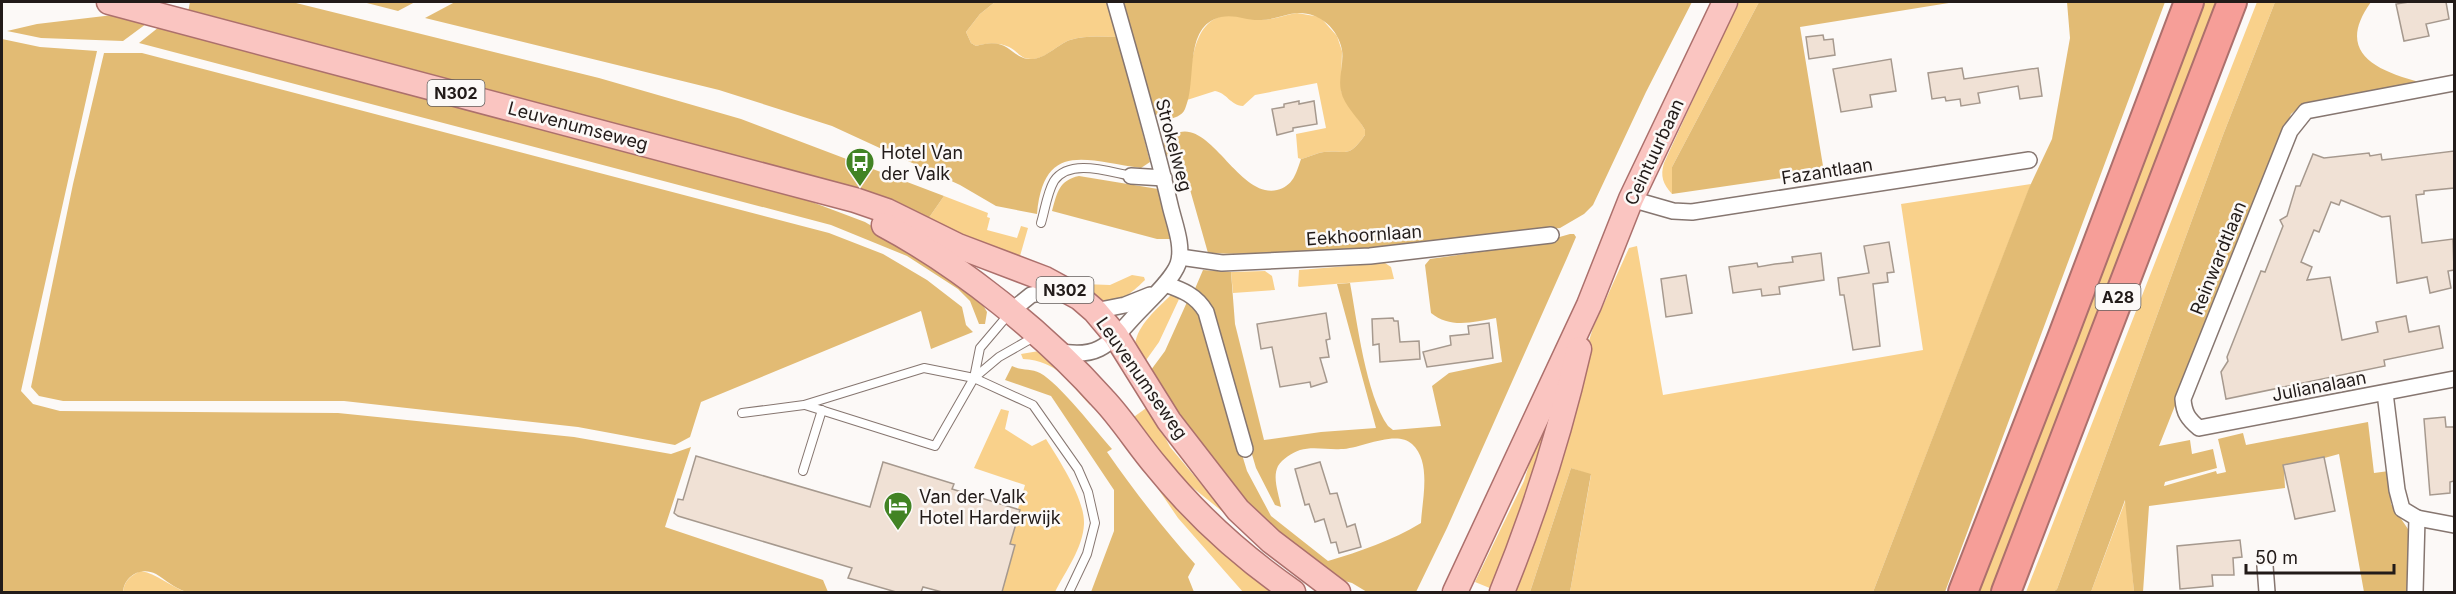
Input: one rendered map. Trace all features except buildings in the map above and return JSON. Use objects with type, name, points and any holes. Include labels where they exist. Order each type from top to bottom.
[{"type":"highway","name":"A28","points":[[1964,592],[2188,2]]},
{"type":"highway","name":"A28","points":[[2006,592],[2232,2]]},
{"type":"main road","name":"Leuvenumseweg","points":[[109,2],[804,185],[887,211],[958,246],[1064,289],[1095,311],[1116,336],[1170,421],[1238,510],[1279,548],[1338,592]]},
{"type":"main road","name":"Ceintuurbaan","points":[[1455,592],[1589,305],[1631,199],[1725,2]]},
{"type":"main road","name":"Leuvenumseweg","points":[[804,185],[878,222],[921,247],[1010,312],[1058,351],[1105,400],[1158,468],[1203,517],[1273,578],[1293,592]]},
{"type":"main road","name":"Ceintuurbaan","points":[[1502,592],[1561,425],[1589,305]]},
{"type":"street","name":"Strokelweg","points":[[1115,2],[1164,178],[1180,256]]},
{"type":"street","name":"Reinwardtlaan","points":[[2192,423],[2186,416],[2183,399],[2290,131],[2306,111],[2454,83]]},
{"type":"street","name":"Fazantlaan","points":[[1631,199],[1673,212],[1692,212],[2029,160]]},
{"type":"street","points":[[1131,176],[1164,178]]},
{"type":"street","name":"Eekhoornlaan","points":[[1180,256],[1200,261],[1231,262],[1370,256],[1551,235]]},
{"type":"street","points":[[1058,351],[1076,355],[1088,354],[1100,349],[1116,336],[1173,274],[1180,256]]},
{"type":"street","points":[[1095,311],[1125,306],[1160,288],[1188,292],[1197,299],[1206,312],[1245,449]]},
{"type":"street","points":[[1010,312],[1031,295],[1064,289]]},
{"type":"street","name":"Julianalaan","points":[[2192,423],[2199,428],[2213,426],[2454,379]]},
{"type":"street","points":[[2385,393],[2397,490],[2402,508],[2417,518],[2454,525]]},
{"type":"street","points":[[2415,592],[2417,518]]},
{"type":"street","points":[[2265,566],[2267,592]]},
{"type":"lane","points":[[1041,223],[1052,184],[1067,171],[1081,168],[1131,176]]},
{"type":"lane","points":[[804,405],[935,446],[974,378],[980,348],[1010,312]]},
{"type":"lane","points":[[974,378],[999,357],[1038,335]]},
{"type":"lane","points":[[742,413],[804,405],[924,368],[974,378],[1034,405],[1078,469],[1088,492],[1095,523],[1087,554],[1069,592]]},
{"type":"lane","points":[[803,471],[822,410]]},
{"type":"shaded area","points":[[190,2],[292,2],[599,78],[741,119],[944,196],[926,222],[807,174],[188,12]]},
{"type":"shaded area","points":[[363,2],[415,2],[398,11]]},
{"type":"shaded area","points":[[455,2],[995,2],[980,14],[966,32],[971,43],[976,46],[996,44],[1019,56],[1032,59],[1042,57],[1065,42],[1076,38],[1118,37],[1150,162],[1141,168],[1086,160],[1071,161],[1058,165],[1048,175],[1041,190],[1037,214],[996,206],[960,185],[832,126],[719,90],[425,18]]},
{"type":"shaded area","points":[[995,2],[1108,2],[1118,37],[1076,38],[1065,42],[1042,57],[1033,59],[1025,58],[1001,44],[976,46],[971,43],[966,32],[980,14]]},
{"type":"shaded area","points":[[1122,2],[1692,2],[1646,92],[1593,205],[1584,214],[1560,228],[1340,251],[1252,254],[1208,253],[1185,172],[1177,159],[1166,156],[1162,145],[1177,133],[1191,132],[1219,152],[1247,180],[1261,189],[1277,190],[1287,186],[1301,159],[1332,151],[1350,151],[1365,135],[1365,130],[1348,107],[1341,91],[1342,50],[1340,42],[1332,28],[1320,18],[1305,13],[1261,20],[1226,16],[1209,22],[1201,31],[1196,43],[1189,98],[1185,109],[1180,115],[1166,120],[1155,114],[1152,108]]},
{"type":"shaded area","points":[[1738,2],[1759,2],[1672,167],[1672,194],[1663,180],[1664,163]]},
{"type":"shaded area","points":[[1759,2],[1955,2],[1800,27],[1824,172],[1672,194],[1672,167]]},
{"type":"shaded area","points":[[2067,2],[2165,2],[1945,592],[1873,592],[2029,188],[2052,139],[2070,38]]},
{"type":"shaded area","points":[[2201,2],[2221,2],[1994,592],[1974,592]]},
{"type":"shaded area","points":[[2257,2],[2275,2],[2223,135],[2057,589],[2053,592],[2026,592]]},
{"type":"shaded area","points":[[2275,2],[2371,2],[2361,19],[2357,34],[2359,46],[2365,56],[2375,65],[2419,82],[2342,100],[2303,104],[2291,114],[2159,446],[2190,440],[2192,454],[2213,449],[2217,468],[2165,482],[2164,486],[2216,471],[2217,474],[2226,472],[2218,439],[2243,433],[2246,445],[2368,422],[2374,473],[2389,471],[2391,504],[2410,532],[2408,592],[2364,592],[2339,454],[2284,469],[2285,488],[2149,506],[2143,592],[2134,592],[2125,500],[2091,592],[2053,592],[2057,589],[2223,135]]},
{"type":"shaded area","points":[[1297,13],[1320,17],[1337,36],[1342,51],[1341,91],[1365,130],[1365,135],[1350,151],[1324,152],[1298,158],[1296,134],[1326,128],[1317,83],[1255,95],[1243,106],[1235,104],[1223,94],[1215,91],[1187,100],[1196,44],[1210,22],[1222,16],[1237,15],[1260,20]]},
{"type":"shaded area","points":[[113,15],[146,24],[123,41],[41,38],[7,31],[37,24]]},
{"type":"shaded area","points":[[159,27],[804,199],[865,222],[939,266],[980,300],[987,312],[985,324],[979,324],[970,301],[958,289],[907,256],[831,225],[139,43]]},
{"type":"shaded area","points":[[2,39],[40,47],[97,51],[21,391],[33,404],[60,411],[338,413],[574,437],[671,454],[691,447],[665,527],[823,580],[828,592],[186,592],[156,574],[144,571],[134,574],[126,582],[123,592],[2,592]]},
{"type":"shaded area","points":[[104,53],[142,53],[829,233],[883,254],[927,280],[962,307],[966,325],[973,332],[931,349],[921,311],[701,402],[690,437],[675,445],[578,427],[344,401],[63,401],[39,396],[31,387],[73,184]]},
{"type":"shaded area","points":[[1079,176],[1158,189],[1171,239],[1157,239],[1052,211],[1057,193],[1063,184]]},
{"type":"shaded area","points":[[2031,184],[1873,592],[1570,592],[1591,475],[1571,468],[1530,592],[1510,592],[1593,328],[1629,248],[1637,246],[1663,395],[1923,350],[1901,204]]},
{"type":"shaded area","points":[[944,196],[988,213],[987,217],[990,218],[987,230],[1017,238],[1021,226],[1028,228],[1020,256],[945,231],[926,222]]},
{"type":"shaded area","points":[[1570,234],[1576,237],[1567,258],[1447,528],[1416,592],[1367,592],[1352,583],[1330,577],[1252,512],[1148,374],[1165,351],[1187,302],[1197,306],[1247,471],[1271,516],[1328,561],[1387,540],[1421,523],[1424,482],[1422,461],[1412,444],[1397,438],[1349,448],[1300,450],[1288,456],[1278,466],[1276,481],[1281,507],[1275,505],[1256,468],[1231,383],[1194,291],[1203,270],[1231,272],[1235,324],[1264,440],[1321,432],[1376,428],[1337,284],[1350,283],[1368,377],[1380,413],[1388,426],[1393,430],[1441,426],[1432,386],[1449,373],[1502,362],[1496,318],[1454,323],[1431,313],[1425,265],[1430,259],[1535,244]]},
{"type":"shaded area","points":[[1385,263],[1391,267],[1394,279],[1298,286],[1299,270]]},
{"type":"shaded area","points":[[1265,271],[1272,276],[1275,290],[1233,293],[1231,272]]},
{"type":"shaded area","points":[[1132,275],[1144,277],[1145,280],[1119,300],[1104,301],[1074,290],[1083,284],[1110,285]]},
{"type":"shaded area","points":[[1171,295],[1180,297],[1159,342],[1144,363],[1135,345],[1137,338],[1149,317]]},
{"type":"shaded area","points":[[1039,351],[1095,401],[1090,405],[1054,368],[1023,359],[1021,354]]},
{"type":"shaded area","points":[[1012,366],[1037,371],[1048,378],[1112,449],[1107,452],[1117,467],[1195,564],[1188,577],[1194,592],[1091,592],[1114,531],[1114,490],[1051,396],[1005,380]]},
{"type":"shaded area","points":[[1149,406],[1170,447],[1228,516],[1187,483],[1159,455],[1131,419]]},
{"type":"shaded area","points":[[1001,409],[1009,411],[1005,429],[1032,446],[1046,439],[1070,480],[1080,503],[1084,524],[1083,533],[1073,559],[1055,592],[999,592],[1014,546],[1008,543],[1025,485],[974,468]]},
{"type":"shaded area","points":[[1104,411],[1212,539],[1270,592],[1243,592],[1178,518],[1148,474],[1100,414]]},
{"type":"shaded area","points":[[1544,416],[1556,420],[1497,591],[1475,582],[1524,481]]},
{"type":"shaded area","points":[[1571,468],[1591,474],[1570,592],[1530,592]]},
{"type":"shaded area","points":[[2126,499],[2134,592],[2091,592]]},
{"type":"shaded area","points":[[141,571],[186,592],[123,592],[129,579]]},
{"type":"place","name":"Hotel Van der Valk","points":[[860,188]]},
{"type":"place","name":"Van der Valk Hotel Harderwijk","points":[[898,532]]}]
